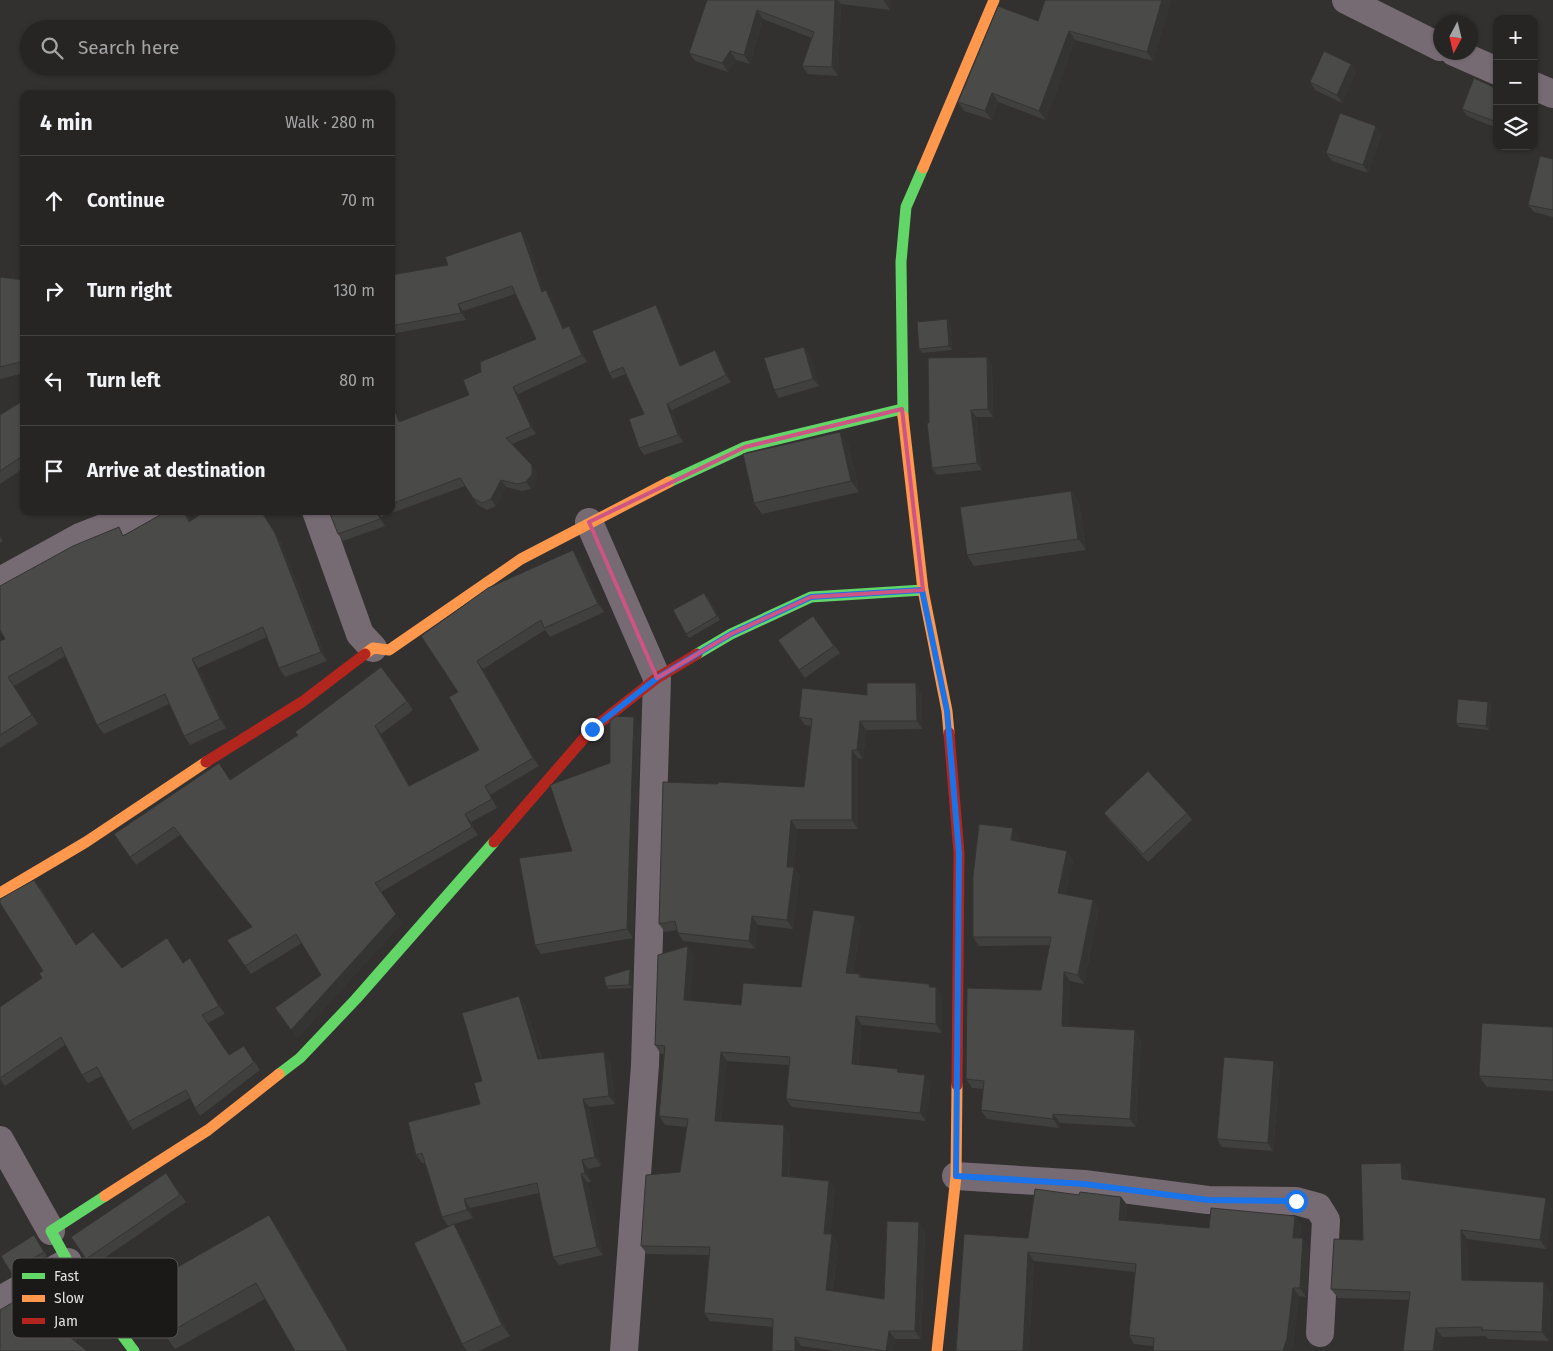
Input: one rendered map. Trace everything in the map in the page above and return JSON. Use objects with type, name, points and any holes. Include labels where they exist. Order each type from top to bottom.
[{"type":"street","points":[[937,1351],[956,1176],[959,853],[947,711],[922,590],[902,409],[902,262],[906,207],[994,0]]},
{"type":"street","points":[[1346,0],[1433,44]]},
{"type":"street","points":[[1473,60],[1493,68]]},
{"type":"street","points":[[1538,88],[1553,94]]},
{"type":"street","points":[[317,515],[360,634],[373,648],[389,650],[521,559],[640,495],[745,447],[902,409]]},
{"type":"street","points":[[0,581],[80,537],[136,515]]},
{"type":"street","points":[[589,522],[657,678],[645,1066],[624,1351]]},
{"type":"street","points":[[51,1231],[208,1130],[300,1058],[356,998],[592,729],[657,678],[731,634],[811,597],[922,590]]},
{"type":"street","points":[[0,893],[86,842],[166,787],[286,712],[373,648]]},
{"type":"street","points":[[0,1140],[66,1258]]},
{"type":"street","points":[[956,1176],[1084,1184],[1208,1200],[1296,1201],[1318,1207],[1326,1220],[1320,1333]]},
{"type":"street","points":[[0,1300],[12,1293]]},
{"type":"street","points":[[124,1338],[134,1351]]},
{"type":"highlighted area","points":[[902,409],[923,590],[811,597],[731,634],[657,678],[589,522],[745,447]]},
{"type":"building","points":[[707,0],[835,0],[832,67],[802,66],[814,32],[757,10],[744,55],[730,51],[722,63],[689,53]]},
{"type":"building","points":[[1045,0],[1162,0],[1147,52],[1069,31],[1039,111],[992,93],[985,111],[958,102],[998,6],[1038,21]]},
{"type":"building","points":[[1324,51],[1351,64],[1337,95],[1310,82]]},
{"type":"building","points":[[1474,78],[1493,87],[1493,121],[1462,109]]},
{"type":"building","points":[[1340,113],[1376,126],[1363,165],[1326,153]]},
{"type":"building","points":[[1540,156],[1553,159],[1553,210],[1528,205]]},
{"type":"building","points":[[521,231],[542,292],[546,290],[563,329],[569,326],[582,355],[513,387],[531,427],[506,438],[532,465],[532,474],[526,482],[517,484],[501,480],[491,499],[482,503],[473,498],[460,478],[395,502],[395,413],[399,422],[469,395],[463,380],[481,372],[480,362],[536,339],[512,286],[458,304],[461,313],[395,325],[395,274],[448,265],[445,257]]},
{"type":"building","points":[[0,277],[20,280],[20,362],[0,367]]},
{"type":"building","points":[[656,305],[680,366],[715,350],[726,375],[667,404],[678,435],[639,448],[629,419],[644,414],[623,367],[609,373],[592,331]]},
{"type":"building","points":[[947,319],[949,346],[919,349],[917,322]]},
{"type":"building","points":[[804,347],[813,379],[774,390],[764,358]]},
{"type":"building","points":[[987,357],[988,409],[971,410],[977,463],[932,468],[927,423],[929,423],[928,358]]},
{"type":"building","points":[[20,402],[20,458],[0,471],[0,415]]},
{"type":"building","points":[[840,432],[851,481],[754,503],[743,454]]},
{"type":"building","points":[[1071,491],[1078,539],[967,555],[960,507]]},
{"type":"building","points":[[160,515],[185,515],[189,522],[199,515],[264,515],[275,533],[321,652],[279,668],[263,627],[192,659],[220,719],[184,736],[165,694],[97,725],[61,647],[8,677],[32,715],[0,735],[0,641],[5,639],[0,630],[0,586],[73,546],[119,527],[123,536]]},
{"type":"building","points":[[331,515],[378,515],[380,519],[338,534]]},
{"type":"building","points":[[573,550],[598,604],[544,628],[541,620],[477,661],[533,758],[485,786],[492,799],[465,814],[472,827],[375,883],[396,914],[291,1030],[275,1008],[321,975],[296,934],[245,966],[227,940],[252,927],[174,827],[130,857],[114,834],[219,763],[230,780],[298,735],[295,732],[381,667],[407,701],[375,726],[409,786],[479,750],[449,697],[458,692],[421,636],[488,588]]},
{"type":"building","points":[[704,593],[717,616],[686,634],[673,610]]},
{"type":"building","points":[[813,616],[834,646],[799,670],[778,640]]},
{"type":"building","points":[[867,683],[916,683],[917,721],[860,721],[857,750],[852,750],[852,820],[791,820],[787,867],[794,867],[787,920],[752,916],[749,941],[678,933],[675,921],[659,924],[663,782],[718,784],[718,782],[804,787],[812,719],[799,717],[802,688],[867,695]]},
{"type":"building","points":[[1458,699],[1488,702],[1486,726],[1456,723]]},
{"type":"building","points":[[616,716],[634,717],[627,929],[535,945],[519,858],[572,851],[550,785],[610,763],[610,721]]},
{"type":"building","points":[[1148,771],[1187,813],[1143,854],[1104,813]]},
{"type":"building","points":[[979,824],[1013,828],[1011,840],[1067,851],[1058,893],[1093,900],[1078,975],[1064,972],[1062,1026],[1135,1030],[1130,1119],[1053,1114],[1053,1119],[981,1110],[984,1081],[966,1079],[967,988],[1041,990],[1051,937],[973,937],[973,876]]},
{"type":"building","points":[[34,880],[76,945],[93,932],[122,968],[167,938],[183,963],[190,958],[219,1006],[202,1015],[229,1055],[244,1046],[254,1062],[195,1108],[186,1090],[128,1122],[97,1067],[82,1075],[61,1037],[0,1078],[0,1007],[42,978],[39,973],[43,971],[0,903],[0,899]]},
{"type":"building","points":[[813,910],[855,916],[846,973],[860,974],[859,977],[929,984],[929,987],[936,987],[936,1024],[856,1016],[852,1064],[898,1069],[897,1072],[925,1075],[920,1113],[786,1099],[790,1057],[721,1052],[715,1121],[784,1125],[782,1176],[829,1181],[824,1234],[832,1234],[826,1290],[884,1299],[887,1221],[919,1222],[915,1331],[889,1331],[886,1351],[795,1337],[795,1351],[772,1351],[773,1319],[704,1313],[710,1247],[641,1246],[646,1175],[680,1172],[688,1119],[659,1116],[665,1046],[655,1045],[658,955],[688,946],[684,1000],[741,1005],[743,983],[801,987]]},
{"type":"building","points":[[630,969],[629,985],[606,986],[604,977]]},
{"type":"building","points":[[519,996],[538,1059],[604,1052],[609,1096],[583,1099],[595,1157],[582,1160],[585,1173],[581,1174],[597,1247],[553,1257],[537,1183],[464,1199],[467,1210],[442,1217],[422,1153],[416,1155],[408,1122],[480,1104],[474,1083],[482,1081],[462,1013]]},
{"type":"building","points":[[1482,1023],[1553,1027],[1553,1080],[1479,1076]]},
{"type":"building","points":[[1224,1057],[1274,1061],[1268,1143],[1217,1139]]},
{"type":"building","points":[[1401,1163],[1402,1179],[1546,1198],[1540,1240],[1461,1230],[1462,1280],[1544,1282],[1542,1332],[1482,1330],[1482,1327],[1436,1328],[1433,1351],[1403,1351],[1410,1292],[1331,1289],[1334,1239],[1363,1240],[1361,1164]]},
{"type":"building","points":[[166,1173],[180,1195],[87,1258],[85,1258],[71,1237]]},
{"type":"building","points":[[1035,1189],[1079,1195],[1080,1192],[1121,1197],[1119,1220],[1209,1228],[1211,1208],[1295,1216],[1293,1238],[1303,1238],[1300,1288],[1293,1288],[1287,1338],[1283,1351],[1153,1351],[1154,1338],[1129,1335],[1136,1264],[1028,1252],[1023,1351],[956,1351],[964,1234],[1028,1238]]},
{"type":"building","points":[[269,1215],[348,1351],[295,1351],[256,1283],[178,1328],[178,1267]]},
{"type":"building","points":[[454,1224],[502,1325],[462,1344],[414,1243]]},
{"type":"building","points":[[34,1235],[44,1252],[33,1258],[12,1258],[12,1270],[10,1271],[1,1256]]},
{"type":"building","points":[[12,1303],[12,1338],[71,1338],[87,1351],[0,1351],[0,1310]]},
{"type":"traffic: fast","points":[[903,416],[901,262],[906,207],[923,168]]},
{"type":"traffic: fast","points":[[669,482],[745,447],[902,409]]},
{"type":"traffic: fast","points":[[697,654],[731,634],[811,597],[923,590]]},
{"type":"traffic: fast","points":[[279,1074],[300,1058],[356,999],[494,842]]},
{"type":"traffic: fast","points":[[66,1258],[51,1231],[105,1196]]},
{"type":"traffic: fast","points":[[124,1338],[134,1351]]},
{"type":"traffic: slow","points":[[923,168],[994,0]]},
{"type":"traffic: slow","points":[[903,416],[923,590],[947,711],[949,733]]},
{"type":"traffic: slow","points":[[365,654],[373,648],[389,650],[521,559],[669,482]]},
{"type":"traffic: slow","points":[[0,893],[86,842],[206,762]]},
{"type":"traffic: slow","points":[[105,1196],[208,1130],[279,1074]]},
{"type":"traffic: slow","points":[[937,1351],[956,1176],[957,1085]]},
{"type":"traffic: jam","points":[[206,762],[302,702],[365,654]]},
{"type":"traffic: jam","points":[[494,842],[592,729],[657,678],[697,654]]},
{"type":"traffic: jam","points":[[949,733],[959,853],[957,1085]]},
{"type":"route","points":[[592,729],[657,678],[731,634],[811,597],[922,590],[947,711],[959,853],[956,1176],[1084,1184],[1208,1200],[1296,1201]]}]
